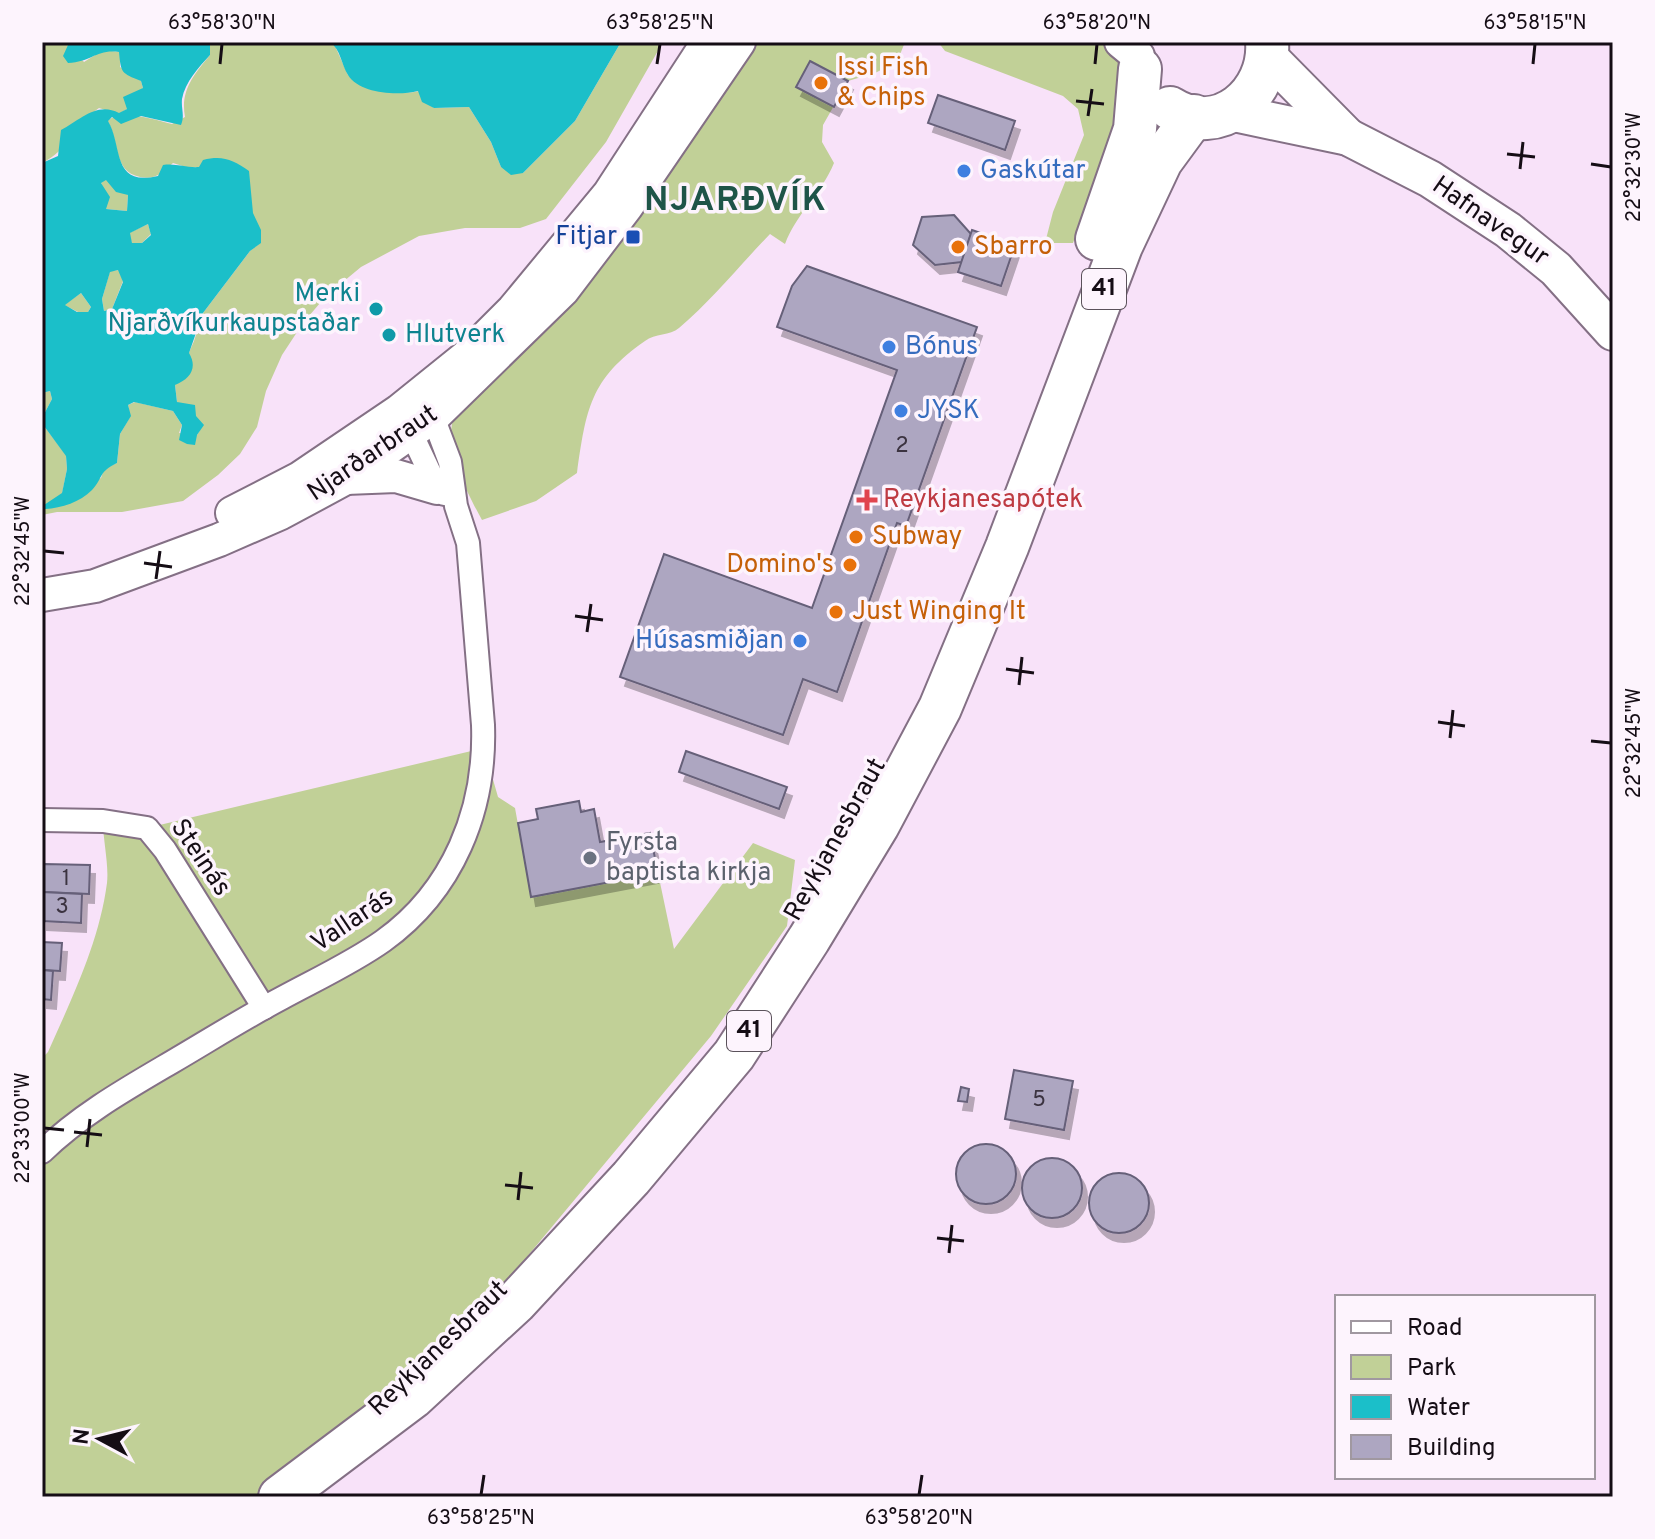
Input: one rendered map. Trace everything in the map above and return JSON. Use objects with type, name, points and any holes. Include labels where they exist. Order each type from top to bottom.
[{"type":"highway","name":"41","points":[[1135,52],[1148,87],[1161,101],[1177,112],[1212,114],[1244,102],[1256,89],[1264,73],[1267,49]]},
{"type":"highway","name":"Reykjanesbraut","points":[[293,1487],[502,1289],[612,1164],[711,1036],[787,926],[855,813],[913,696],[982,539],[1113,198],[1135,129],[1135,52]]},
{"type":"highway","name":"Reykjanesbraut","points":[[293,1487],[413,1397],[516,1302],[631,1178],[734,1055],[878,825],[940,708],[1007,547],[1121,246],[1161,161],[1212,114]]},
{"type":"main road","name":"Njarðarbraut","points":[[42,594],[230,514],[416,414],[513,310],[609,194],[708,42]]},
{"type":"main road","name":"Njarðarbraut","points":[[42,594],[95,586],[154,566],[281,513],[346,478],[416,414],[563,290],[627,206],[739,42]]},
{"type":"main road","name":"Hafnavegur","points":[[1267,49],[1348,137]]},
{"type":"main road","name":"Hafnavegur","points":[[1212,114],[1348,137],[1430,179],[1508,230],[1556,269],[1613,332]]},
{"type":"main road","points":[[346,478],[396,476],[447,497]]},
{"type":"street","name":"Vallarás","points":[[42,1152],[102,1104],[371,949],[397,930],[435,890],[456,857],[479,792],[484,748],[468,543],[416,414]]},
{"type":"street","name":"Steinás","points":[[42,820],[103,821],[147,828],[165,850],[264,1008]]},
{"type":"green space","points":[[42,42],[75,42],[68,45],[84,62],[103,50],[120,52],[120,67],[141,81],[143,88],[127,109],[119,114],[99,108],[59,152],[42,163]]},
{"type":"green space","points":[[210,42],[330,42],[335,46],[348,75],[392,91],[419,91],[434,108],[469,107],[491,142],[501,167],[523,173],[575,121],[621,42],[663,42],[606,142],[546,219],[520,228],[465,228],[419,236],[361,267],[326,296],[282,355],[266,391],[257,427],[240,454],[218,475],[183,501],[122,512],[57,512],[42,515],[42,393],[50,391],[52,399],[43,416],[44,426],[66,455],[67,469],[62,494],[101,478],[104,469],[117,463],[120,434],[130,417],[128,405],[135,402],[173,411],[182,425],[179,433],[197,435],[203,425],[177,402],[175,385],[203,313],[250,251],[260,243],[259,231],[240,200],[200,167],[189,168],[173,163],[155,177],[131,174],[121,162],[107,120],[131,116],[172,124],[185,117],[186,91],[210,55]]},
{"type":"green space","points":[[746,42],[905,42],[897,62],[848,81],[823,125],[822,142],[834,163],[785,244],[770,234],[679,328],[649,338],[612,369],[588,414],[577,473],[536,501],[482,520],[460,474],[452,448],[452,424],[458,409]]},
{"type":"green space","points":[[938,42],[1100,42],[1124,54],[1133,81],[1073,243],[1045,243],[1053,212],[1084,135],[1078,109],[1063,96],[945,51]]},
{"type":"green space","points":[[106,179],[128,195],[127,211],[106,209],[101,182]]},
{"type":"green space","points":[[148,224],[151,234],[142,243],[132,244],[129,233]]},
{"type":"green space","points":[[119,270],[123,281],[112,309],[104,311],[102,299],[110,271]]},
{"type":"green space","points":[[81,293],[91,307],[88,312],[78,312],[64,305]]},
{"type":"green space","points":[[484,748],[498,797],[515,808],[531,896],[658,873],[674,949],[753,843],[795,860],[787,926],[711,1036],[501,1288],[276,1497],[42,1497],[42,1058],[48,1052],[75,991],[98,927],[107,883],[103,821],[147,828]]},
{"type":"water","points":[[75,42],[210,42],[210,55],[186,87],[181,125],[141,116],[121,124],[112,117],[108,121],[121,162],[132,176],[158,176],[163,165],[199,167],[203,160],[216,158],[233,161],[249,171],[253,213],[261,230],[261,243],[250,251],[203,313],[189,353],[193,363],[191,372],[185,380],[175,385],[177,402],[195,405],[196,416],[204,425],[195,445],[179,440],[182,425],[173,411],[134,402],[128,405],[131,416],[120,434],[117,463],[104,472],[92,490],[82,498],[64,506],[45,509],[44,505],[62,493],[67,469],[66,456],[44,426],[43,416],[52,399],[50,391],[42,393],[42,163],[58,156],[61,130],[96,110],[119,113],[127,109],[123,97],[143,88],[141,81],[123,71],[119,52],[105,52],[68,63],[63,56],[68,45]],"holes":[[[106,180],[116,192],[128,195],[127,211],[106,209],[110,197],[101,183]],[[148,224],[151,235],[142,243],[132,243],[130,233]],[[118,270],[123,282],[112,309],[104,311],[102,299],[110,272]],[[81,293],[91,307],[88,312],[77,312],[65,305]]]},
{"type":"water","points":[[330,42],[621,42],[575,121],[523,173],[511,175],[501,167],[491,142],[469,107],[434,108],[422,102],[418,91],[390,93],[361,86],[348,75]]},
{"type":"building","points":[[810,61],[848,81],[834,107],[796,87]]},
{"type":"building","points":[[938,95],[1015,121],[1005,150],[928,123]]},
{"type":"building","points":[[954,215],[971,234],[962,262],[935,265],[913,245],[922,217]]},
{"type":"building","points":[[972,230],[1015,245],[1001,286],[958,272]]},
{"type":"building","points":[[807,266],[977,327],[906,526],[897,523],[837,692],[803,679],[783,735],[620,677],[664,554],[812,608],[897,370],[777,327],[792,286]]},
{"type":"building","points":[[686,751],[787,787],[779,809],[679,772]]},
{"type":"building","name":"Fyrsta baptista kirkja","points":[[579,801],[581,812],[594,809],[600,842],[650,833],[658,873],[531,897],[518,823],[538,819],[536,809]]},
{"type":"building","points":[[44,864],[90,865],[89,894],[43,892]]},
{"type":"building","points":[[42,892],[82,894],[81,923],[42,921]]},
{"type":"building","points":[[42,942],[62,943],[60,971],[42,970]]},
{"type":"building","points":[[42,970],[53,971],[51,1000],[42,999]]},
{"type":"building","points":[[1014,1070],[1073,1081],[1064,1130],[1005,1119]]},
{"type":"building","points":[[961,1087],[969,1089],[967,1102],[958,1101]]},
{"type":"building","points":[[986,1144],[997,1146],[1007,1153],[1014,1163],[1014,1185],[1007,1195],[997,1202],[986,1204],[975,1202],[965,1195],[958,1185],[956,1174],[958,1163],[965,1153],[975,1146]]},
{"type":"building","points":[[1052,1158],[1063,1160],[1073,1167],[1080,1177],[1080,1199],[1073,1209],[1063,1216],[1052,1218],[1041,1216],[1031,1209],[1024,1199],[1022,1188],[1024,1177],[1031,1167],[1041,1160]]},
{"type":"building","points":[[1119,1173],[1130,1175],[1140,1182],[1147,1192],[1147,1214],[1140,1224],[1130,1231],[1119,1233],[1108,1231],[1098,1224],[1091,1214],[1089,1203],[1091,1192],[1098,1182],[1108,1175]]},
{"type":"place","name":"Issi Fish & Chips","points":[[821,83]]},
{"type":"place","name":"Gaskútar","points":[[964,171]]},
{"type":"place","name":"Fitjar","points":[[633,237]]},
{"type":"place","name":"Sbarro","points":[[958,247]]},
{"type":"place","name":"Merki Njarðvíkurkaupstaðar","points":[[376,309]]},
{"type":"place","name":"Hlutverk","points":[[389,335]]},
{"type":"place","name":"Bónus","points":[[889,347]]},
{"type":"place","name":"JYSK","points":[[901,411]]},
{"type":"place","name":"Reykjanesapótek","points":[[867,500]]},
{"type":"place","name":"Subway","points":[[856,537]]},
{"type":"place","name":"Domino's","points":[[850,565]]},
{"type":"place","name":"Just Winging It","points":[[836,612]]},
{"type":"place","name":"Húsasmiðjan","points":[[800,641]]},
{"type":"place","name":"Fyrsta baptista kirkja","points":[[590,858]]},
{"type":"district","name":"NJARÐVÍK","points":[[736,201]]}]
